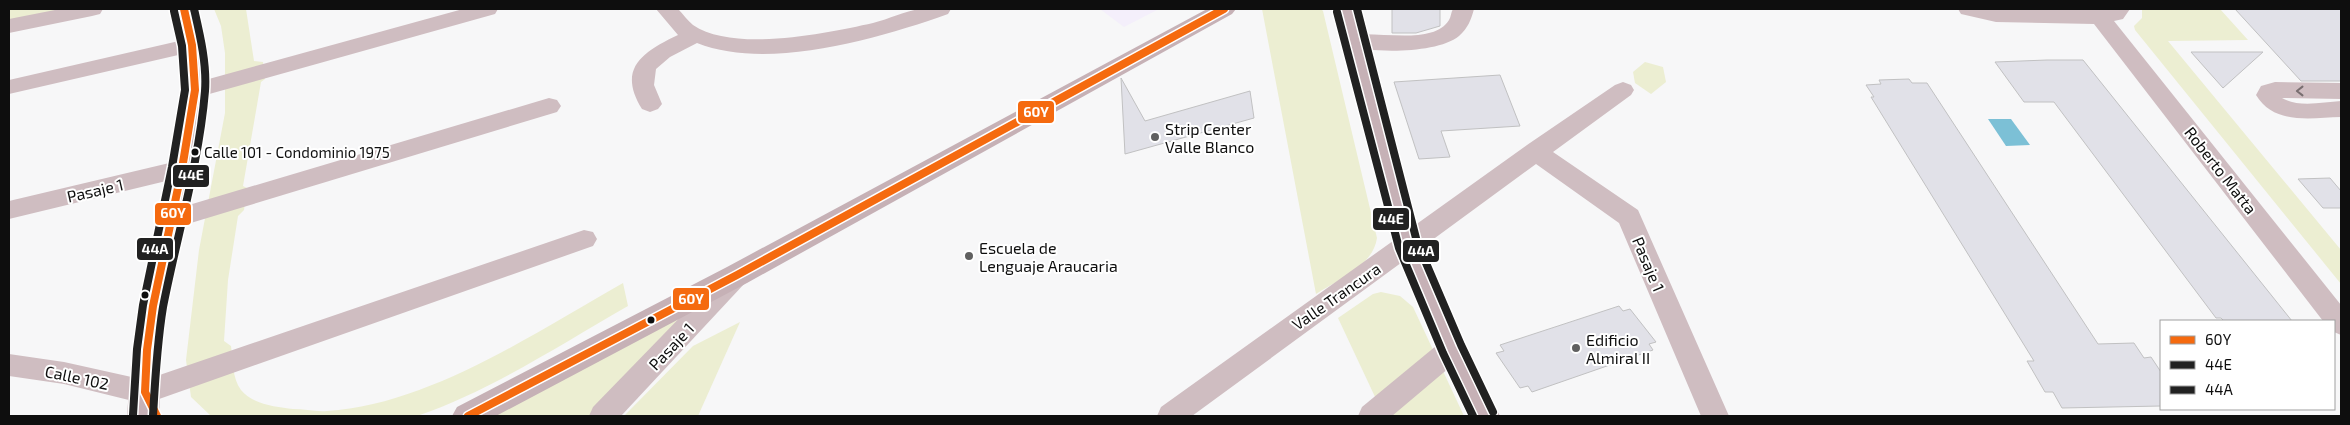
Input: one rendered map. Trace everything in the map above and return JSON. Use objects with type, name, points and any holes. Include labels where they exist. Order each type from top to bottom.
[{"type":"main road","points":[[148,408],[147,350],[153,306],[182,169],[194,90],[192,45],[184,9]]},
{"type":"main road","points":[[468,416],[737,275],[1224,9]]},
{"type":"main road","points":[[1347,9],[1408,245],[1452,349],[1484,416]]},
{"type":"street","points":[[9,26],[92,9]]},
{"type":"street","points":[[194,90],[487,9]]},
{"type":"street","points":[[666,9],[670,17],[680,27],[709,41],[730,44],[786,45],[856,35],[910,14],[940,9]]},
{"type":"street","points":[[1355,41],[1420,43],[1437,38],[1458,25],[1462,18],[1463,9]]},
{"type":"street","points":[[1969,9],[1996,16],[2110,13]]},
{"type":"street","name":"Roberto Matta","points":[[2110,13],[2341,324]]},
{"type":"street","points":[[650,104],[642,83],[646,67],[660,55],[694,35]]},
{"type":"street","points":[[9,87],[192,45]]},
{"type":"street","name":"Valle Trancura","points":[[1172,416],[1229,372],[1408,245],[1535,151],[1624,90]]},
{"type":"street","points":[[2341,91],[2275,90],[2267,95],[2273,104],[2286,109],[2341,109]]},
{"type":"street","points":[[171,220],[549,106]]},
{"type":"street","name":"Pasaje 1","points":[[1535,151],[1629,216],[1715,416]]},
{"type":"street","name":"Pasaje 1","points":[[9,210],[182,169]]},
{"type":"street","points":[[148,408],[584,240]]},
{"type":"street","name":"Pasaje 1","points":[[604,416],[737,275]]},
{"type":"street","points":[[1372,416],[1452,349]]},
{"type":"street","name":"Calle 102","points":[[9,365],[64,373],[148,408]]},
{"type":"shaded area","points":[[1100,9],[1159,9],[1124,27]]},
{"type":"green space","points":[[9,9],[68,9],[9,21]]},
{"type":"green space","points":[[214,9],[246,9],[254,61],[263,62],[265,79],[261,82],[243,186],[247,188],[244,210],[238,216],[228,280],[224,341],[231,346],[233,369],[238,385],[251,399],[279,407],[323,411],[365,406],[443,381],[481,363],[623,283],[628,306],[499,380],[417,416],[211,416],[191,397],[186,360],[199,250],[225,113],[225,53],[221,26]]},
{"type":"green space","points":[[1262,9],[1321,9],[1323,11],[1377,238],[1369,257],[1362,264],[1344,278],[1316,294]]},
{"type":"green space","points":[[2142,9],[2220,9],[2248,40],[2168,41],[2341,250],[2341,284],[2135,30],[2134,26],[2142,18]]},
{"type":"green space","points":[[1645,62],[1663,67],[1666,82],[1651,94],[1635,83],[1633,72]]},
{"type":"green space","points":[[1381,292],[1400,296],[1413,307],[1464,416],[1384,416],[1338,318],[1373,294]]},
{"type":"green space","points":[[693,311],[593,416],[491,416]]},
{"type":"green space","points":[[740,322],[698,416],[624,416],[693,346]]},
{"type":"water","points":[[1988,119],[2011,119],[2030,145],[2006,146]]},
{"type":"building","points":[[1392,9],[1440,9],[1440,26],[1416,33],[1392,33]]},
{"type":"building","points":[[2235,9],[2341,9],[2341,81],[2301,81]]},
{"type":"building","points":[[2191,52],[2263,52],[2223,88]]},
{"type":"building","points":[[2083,60],[2291,320],[2223,320],[2216,318],[2054,102],[2024,102],[1995,62]]},
{"type":"building","points":[[1500,75],[1520,126],[1441,131],[1450,157],[1419,159],[1394,82]]},
{"type":"building","name":"Strip Center Valle Blanco","points":[[1121,78],[1145,121],[1250,91],[1254,118],[1125,154]]},
{"type":"building","points":[[1909,79],[1912,83],[1927,83],[2098,344],[2134,343],[2144,358],[2151,357],[2160,370],[2160,406],[2062,408],[2053,392],[2045,392],[2027,361],[2034,361],[1871,97],[1874,97],[1866,85],[1881,84],[1879,80]]},
{"type":"building","points":[[2330,178],[2341,191],[2341,208],[2323,208],[2298,179]]},
{"type":"building","name":"Edificio Almiral II","points":[[1619,306],[1623,311],[1630,309],[1656,342],[1649,344],[1653,350],[1532,392],[1528,386],[1520,388],[1496,353],[1504,351],[1500,345]]},
{"type":"transit line","name":"60Y","points":[[157,416],[145,392],[147,350],[153,306],[182,169],[195,90],[192,45],[184,9]]},
{"type":"transit line","name":"44E","points":[[153,416],[157,351],[163,308],[192,171],[205,90],[202,44],[194,9]]},
{"type":"transit line","name":"60Y","points":[[468,416],[737,275],[1224,9]]},
{"type":"transit line","name":"44A","points":[[1357,9],[1417,242],[1461,345],[1493,412]]},
{"type":"transit line","name":"44A","points":[[133,415],[137,349],[143,305],[172,167],[185,90],[182,46],[174,11]]},
{"type":"transit line","name":"44E","points":[[1337,12],[1399,248],[1443,353],[1473,416]]},
{"type":"place","name":"Strip Center Valle Blanco","points":[[1155,137]]},
{"type":"place","name":"Calle 101 - Condominio 1975","points":[[195,152]]},
{"type":"place","name":"Escuela de Lenguaje Araucaria","points":[[969,256]]},
{"type":"place","name":"Edificio Almiral II","points":[[1576,348]]}]
